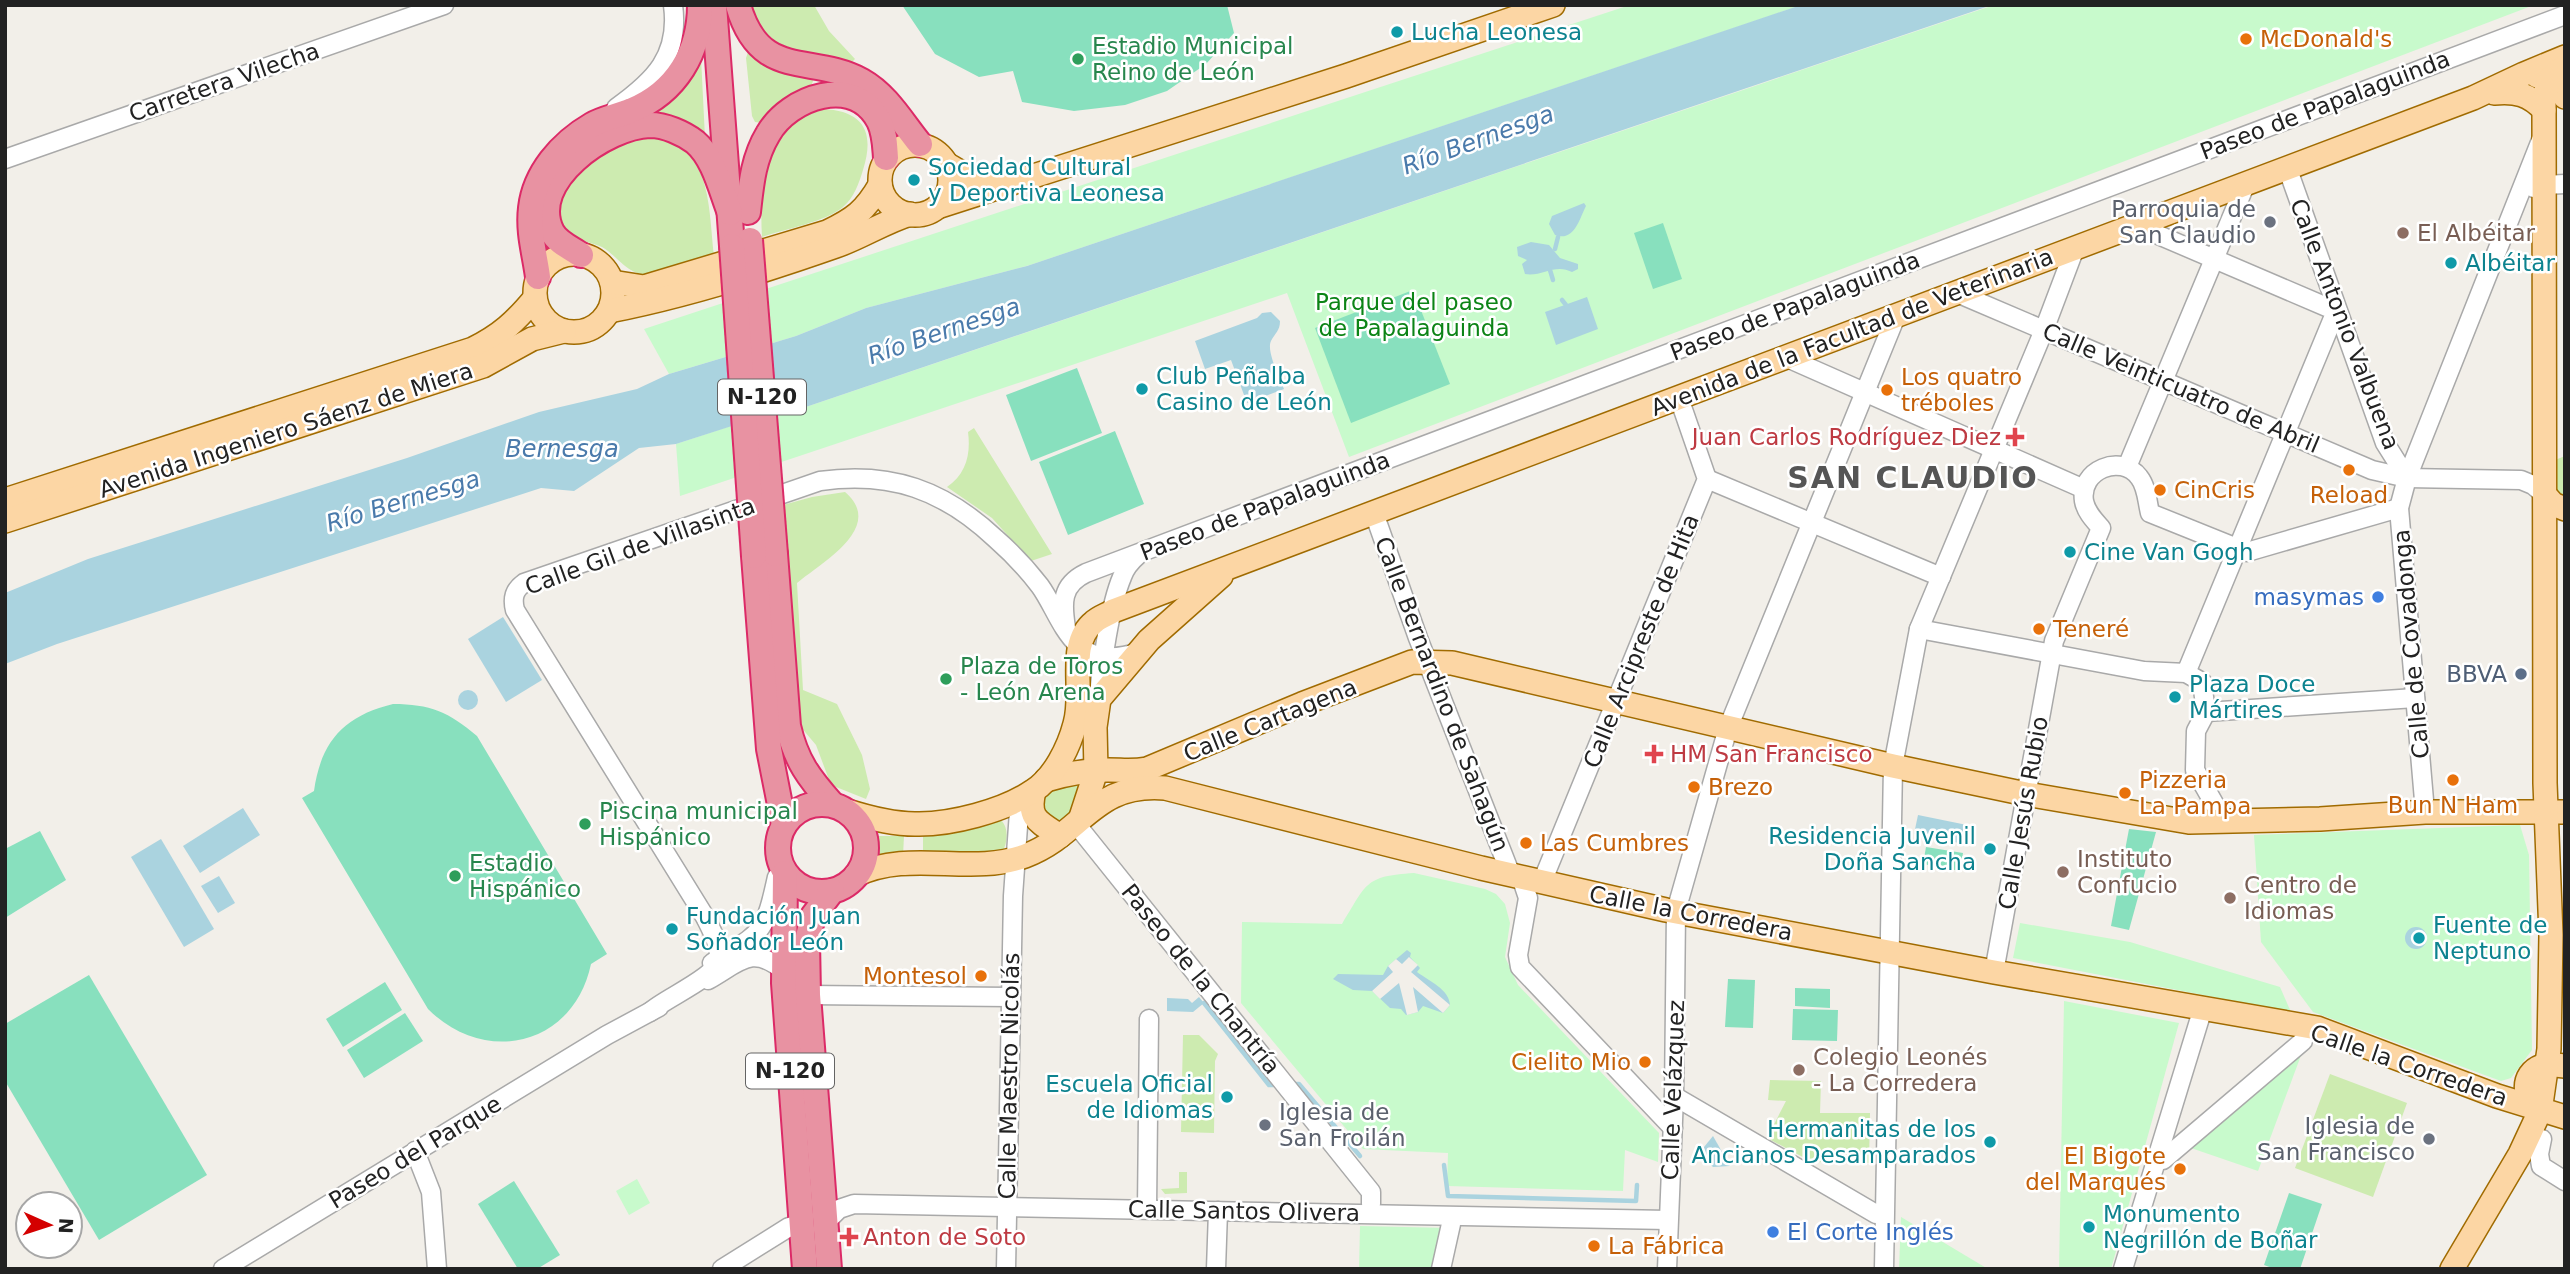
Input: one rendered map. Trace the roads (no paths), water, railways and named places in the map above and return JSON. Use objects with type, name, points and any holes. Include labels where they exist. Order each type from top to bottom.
[{"type":"highway","points":[[536,288],[530,224],[538,180],[556,154],[592,125],[635,109],[672,83],[684,69],[697,39],[700,5]]},
{"type":"highway","name":"N-120","points":[[714,5],[739,213]]},
{"type":"highway","name":"N-120","points":[[730,5],[739,213],[764,555],[769,749],[784,825],[778,837],[783,868],[784,971],[814,1223],[829,1269]]},
{"type":"highway","points":[[738,5],[754,41],[773,56],[792,63],[847,74],[864,83],[880,94],[920,144]]},
{"type":"highway","points":[[739,213],[768,132],[792,108],[803,102],[828,95],[855,99],[866,106],[878,119],[884,134],[886,158]]},
{"type":"highway","points":[[581,255],[560,242],[553,233],[546,211],[552,188],[580,155],[631,129],[660,126],[679,132],[694,142],[707,156],[739,213]]},
{"type":"highway","name":"N-120","points":[[764,555],[792,745],[806,774],[861,827],[866,842],[864,862],[856,875],[845,886],[832,891],[813,916],[808,928],[814,1223],[805,1269]]},
{"type":"highway","points":[[784,825],[804,808],[817,804],[839,808]]},
{"type":"highway","points":[[783,868],[794,883],[805,889],[817,892],[832,891]]},
{"type":"main road","points":[[609,311],[707,288],[867,234],[896,219],[929,212],[940,206],[1346,76],[1553,5]]},
{"type":"main road","name":"Avenida de la Facultad de Veterinaria","points":[[2484,95],[2565,57]]},
{"type":"main road","points":[[2524,74],[2560,73]]},
{"type":"main road","points":[[2560,73],[2557,85],[2565,97]]},
{"type":"main road","points":[[2557,1110],[2529,1102],[2526,1084],[2533,1072],[2556,1065],[2550,893],[2556,813],[2545,495],[2555,185],[2544,120],[2544,98],[2560,73]]},
{"type":"main road","name":"Avenida de la Facultad de Veterinaria","points":[[1072,636],[1084,633],[1094,621],[1113,611],[2287,167],[2484,95],[2560,73]]},
{"type":"main road","points":[[2484,95],[2523,94],[2533,98],[2544,120]]},
{"type":"main road","points":[[612,282],[644,288],[827,232],[854,220],[869,205],[880,185],[881,169],[886,158],[904,147],[920,144],[935,152],[948,166],[972,179],[1003,186]]},
{"type":"main road","points":[[940,206],[948,189],[948,166]]},
{"type":"main road","points":[[880,185],[891,205],[910,215]]},
{"type":"main road","points":[[581,255],[596,260],[602,266],[612,282],[613,297],[609,311],[593,329],[564,331],[541,316],[536,288],[547,265],[562,256],[581,255]]},
{"type":"main road","name":"Avenida Ingeniero Sáenz de Miera","points":[[5,500],[473,349],[513,324],[536,288]]},
{"type":"main road","name":"Avenida Ingeniero Sáenz de Miera","points":[[5,521],[484,366],[532,339],[564,331]]},
{"type":"main road","points":[[2545,465],[2553,453],[2565,447]]},
{"type":"main road","points":[[2545,495],[2553,504],[2565,509]]},
{"type":"main road","name":"Avenida de la Facultad de Veterinaria","points":[[1099,699],[1139,652],[1230,568]]},
{"type":"main road","points":[[839,808],[880,820],[917,825],[990,811],[1033,790],[1060,758],[1075,724],[1079,706],[1072,636]]},
{"type":"main road","name":"Calle Cartagena","points":[[1033,790],[1103,770],[1126,772],[1147,769],[1412,662],[1429,662],[1452,663],[2026,794],[2189,822],[2320,819],[2425,812],[2556,813]]},
{"type":"main road","points":[[1033,790],[1030,805],[1040,824],[1072,826],[1103,770],[1095,727],[1099,699]]},
{"type":"main road","name":"Calle la Corredera","points":[[856,875],[885,864],[985,864],[1014,859],[1027,855],[1072,826],[1110,797],[1144,786],[1165,788],[1525,878],[1676,911],[1994,972],[2317,1028],[2557,1110]]},
{"type":"main road","points":[[2556,813],[2565,838]]},
{"type":"main road","points":[[2550,893],[2565,867]]},
{"type":"main road","points":[[2520,1154],[2542,1139],[2557,1110]]},
{"type":"main road","points":[[2452,1269],[2520,1154],[2557,1110]]},
{"type":"street","name":"Carretera Vilecha","points":[[5,159],[443,5]]},
{"type":"street","points":[[592,125],[642,90],[660,69],[673,37],[673,5]]},
{"type":"street","name":"Paseo de Papalaguinda","points":[[1072,636],[1063,609],[1067,587],[1073,579],[2565,15]]},
{"type":"street","name":"Calle de Covadonga","points":[[2425,812],[2399,508],[2407,478],[2520,193],[2544,120]]},
{"type":"street","name":"Calle Antonio Valbuena","points":[[2287,167],[2385,443],[2407,478]]},
{"type":"street","points":[[2127,467],[2246,183]]},
{"type":"street","points":[[2520,193],[2555,185]]},
{"type":"street","points":[[2135,225],[2336,311],[2186,673]]},
{"type":"street","points":[[1884,1269],[1894,766],[1919,629],[2044,330],[2075,248]]},
{"type":"street","name":"Calle Veinticuatro de Abril","points":[[1957,293],[2372,470],[2407,478],[2521,480]]},
{"type":"street","name":"Calle Velázquez","points":[[1667,1269],[1674,1096],[1676,911],[1728,728],[1896,316]]},
{"type":"street","points":[[1785,357],[2084,489],[2095,473],[2104,467],[2127,467],[2137,474],[2145,486],[2150,513],[2247,552],[2399,508]]},
{"type":"street","points":[[1679,398],[1707,479],[1941,577]]},
{"type":"street","points":[[2521,480],[2535,474],[2545,465]]},
{"type":"street","name":"Calle Gil de Villasinta","points":[[719,958],[705,917],[515,610],[513,596],[518,587],[820,481],[866,478],[902,483],[936,495],[974,518],[1014,556],[1039,585],[1072,636]]},
{"type":"street","name":"Calle Arcipreste de Hita","points":[[1525,878],[1617,702],[1707,479]]},
{"type":"street","points":[[2521,480],[2533,485],[2545,495]]},
{"type":"street","name":"Calle Jesús Rubio","points":[[1994,972],[2051,653],[2101,528],[2087,510],[2084,489]]},
{"type":"street","name":"Calle Bernardino de Sahagún","points":[[1374,513],[1429,662],[1525,878],[1528,898],[1518,955],[1520,967],[1673,1128]]},
{"type":"street","points":[[1099,699],[1121,578],[1130,562],[1141,553]]},
{"type":"street","points":[[1919,629],[2144,671],[2186,673],[2202,682],[2206,712],[2196,731],[2195,770],[2224,821]]},
{"type":"street","points":[[1072,636],[1091,653],[1105,657],[1139,652]]},
{"type":"street","points":[[2206,712],[2415,698]]},
{"type":"street","points":[[1165,763],[1165,788]]},
{"type":"street","name":"Calle Maestro Nicolás","points":[[1006,1269],[1014,859],[1033,790]]},
{"type":"street","name":"Paseo de la Chantría","points":[[1072,826],[1371,1192],[1371,1204]]},
{"type":"street","points":[[985,864],[1013,889]]},
{"type":"street","name":"Paseo del Parque","points":[[607,1035],[719,958],[741,946],[765,924],[783,868]]},
{"type":"street","name":"Paseo del Parque","points":[[223,1269],[607,1035],[752,957],[762,956],[784,971]]},
{"type":"street","points":[[650,1012],[710,974],[717,966],[719,958]]},
{"type":"street","points":[[808,995],[1010,997]]},
{"type":"street","points":[[2123,1269],[2203,1008]]},
{"type":"street","points":[[1147,1209],[1149,1020]]},
{"type":"street","points":[[2164,1160],[2303,1041]]},
{"type":"street","points":[[1674,1096],[1876,1214]]},
{"type":"street","points":[[2542,1139],[2539,1154],[2541,1166],[2565,1181]]},
{"type":"street","points":[[415,1151],[431,1192],[437,1269]]},
{"type":"street","name":"Calle Santos Olivera","points":[[722,1269],[789,1227],[814,1223],[854,1204],[1668,1220]]},
{"type":"street","points":[[1216,1269],[1218,1211]]},
{"type":"street","points":[[1441,1269],[1451,1224]]},
{"type":"water","name":"Bernesga","points":[[1801,5],[1992,5],[797,410],[763,416],[676,444],[639,448],[574,491],[541,488],[57,644],[5,664],[5,593],[88,559],[407,458],[539,412],[637,389],[669,374],[796,336],[866,308],[1027,266]]},
{"type":"water","points":[[1584,203],[1586,206],[1571,233],[1555,235],[1549,224],[1552,216]]},
{"type":"water","points":[[1531,242],[1549,245],[1560,258],[1578,264],[1578,269],[1572,272],[1554,269],[1525,274],[1522,264],[1527,260],[1518,256],[1517,247]]},
{"type":"water","points":[[1587,297],[1598,329],[1556,345],[1545,312]]},
{"type":"water","points":[[1271,312],[1280,321],[1270,345],[1284,389],[1247,403],[1231,360],[1205,369],[1195,341],[1257,318],[1262,313]]},
{"type":"water","points":[[503,617],[542,680],[506,702],[468,639]]},
{"type":"water","points":[[468,690],[475,693],[478,700],[475,707],[468,710],[461,707],[458,700],[461,693]]},
{"type":"water","points":[[243,808],[260,835],[200,873],[183,846]]},
{"type":"water","points":[[1918,815],[1967,825],[1964,844],[1914,834]]},
{"type":"water","points":[[161,839],[214,929],[184,947],[131,857]]},
{"type":"water","points":[[219,876],[235,903],[218,913],[201,886]]},
{"type":"water","name":"Fuente de Neptuno","points":[[2416,927],[2424,930],[2427,938],[2424,946],[2416,949],[2408,946],[2405,938],[2408,930]]},
{"type":"water","points":[[1407,950],[1420,968],[1417,972],[1438,986],[1449,999],[1450,1005],[1443,1013],[1423,1006],[1418,1012],[1406,1015],[1401,1009],[1390,1008],[1372,991],[1353,990],[1333,979],[1338,974],[1383,975],[1388,966]]},
{"type":"water","points":[[1199,997],[1204,1003],[1193,1012],[1167,1011],[1167,998],[1188,999],[1192,1003]]},
{"type":"water","points":[[1713,1136],[1730,1166],[1713,1167],[1705,1159],[1704,1147]]},
{"type":"waterway","points":[[1555,249],[1558,237]]},
{"type":"waterway","points":[[1550,270],[1553,280]]},
{"type":"waterway","points":[[1562,300],[1566,305]]},
{"type":"waterway","points":[[1204,1003],[1269,1085],[1277,1085]]},
{"type":"waterway","points":[[1296,1084],[1299,1084],[1360,1156]]},
{"type":"waterway","points":[[1444,1165],[1448,1196],[1636,1201],[1637,1185]]},
{"type":"place","name":"Lucha Leonesa","points":[[1397,32]]},
{"type":"place","name":"McDonald's","points":[[2246,39]]},
{"type":"place","name":"Estadio Municipal Reino de León","points":[[1078,59]]},
{"type":"place","name":"Sociedad Cultural y Deportiva Leonesa","points":[[914,180]]},
{"type":"place","name":"Parroquia de San Claudio","points":[[2270,222]]},
{"type":"place","name":"El Albéitar","points":[[2403,233]]},
{"type":"place","name":"Albéitar","points":[[2451,263]]},
{"type":"place","name":"Club Peñalba Casino de León","points":[[1142,389]]},
{"type":"place","name":"Los quatro tréboles","points":[[1887,390]]},
{"type":"place","name":"Juan Carlos Rodríguez Diez","points":[[2015,437]]},
{"type":"place","name":"Reload","points":[[2349,470]]},
{"type":"place","name":"CinCris","points":[[2160,490]]},
{"type":"place","name":"Cine Van Gogh","points":[[2070,552]]},
{"type":"place","name":"masymas","points":[[2378,597]]},
{"type":"place","name":"Teneré","points":[[2039,629]]},
{"type":"place","name":"BBVA","points":[[2521,674]]},
{"type":"place","name":"Plaza de Toros - León Arena","points":[[946,679]]},
{"type":"place","name":"Plaza Doce Mártires","points":[[2175,697]]},
{"type":"place","name":"HM San Francisco","points":[[1654,754]]},
{"type":"place","name":"Bun N Ham","points":[[2453,780]]},
{"type":"place","name":"Brezo","points":[[1694,787]]},
{"type":"place","name":"Pizzeria La Pampa","points":[[2125,793]]},
{"type":"place","name":"Piscina municipal Hispánico","points":[[585,824]]},
{"type":"place","name":"Las Cumbres","points":[[1526,843]]},
{"type":"place","name":"Residencia Juvenil Doña Sancha","points":[[1990,849]]},
{"type":"place","name":"Instituto Confucio","points":[[2063,872]]},
{"type":"place","name":"Estadio Hispánico","points":[[455,876]]},
{"type":"place","name":"Centro de Idiomas","points":[[2230,898]]},
{"type":"place","name":"Fundación Juan Soñador León","points":[[672,929]]},
{"type":"place","name":"Fuente de Neptuno","points":[[2419,938]]},
{"type":"place","name":"Montesol","points":[[981,976]]},
{"type":"place","name":"Cielito Mio","points":[[1645,1062]]},
{"type":"place","name":"Colegio Leonés - La Corredera","points":[[1799,1070]]},
{"type":"place","name":"Escuela Oficial de Idiomas","points":[[1227,1097]]},
{"type":"place","name":"Iglesia de San Froilán","points":[[1265,1125]]},
{"type":"place","name":"Iglesia de San Francisco","points":[[2429,1139]]},
{"type":"place","name":"Hermanitas de los Ancianos Desamparados","points":[[1990,1142]]},
{"type":"place","name":"El Bigote del Marqués","points":[[2180,1169]]},
{"type":"place","name":"Monumento Negrillón de Boñar","points":[[2089,1227]]},
{"type":"place","name":"El Corte Inglés","points":[[1773,1232]]},
{"type":"place","name":"Anton de Soto","points":[[849,1237]]},
{"type":"place","name":"La Fábrica","points":[[1594,1246]]},
{"type":"district","name":"SAN CLAUDIO","points":[[1913,477]]},
{"type":"water label","name":"Río Bernesga","points":[[1478,140]]},
{"type":"water label","name":"Río Bernesga","points":[[944,331]]},
{"type":"water label","name":"Río Bernesga","points":[[403,501]]},
{"type":"park label","name":"Parque del paseo de Papalaguinda","points":[[1414,315]]}]
